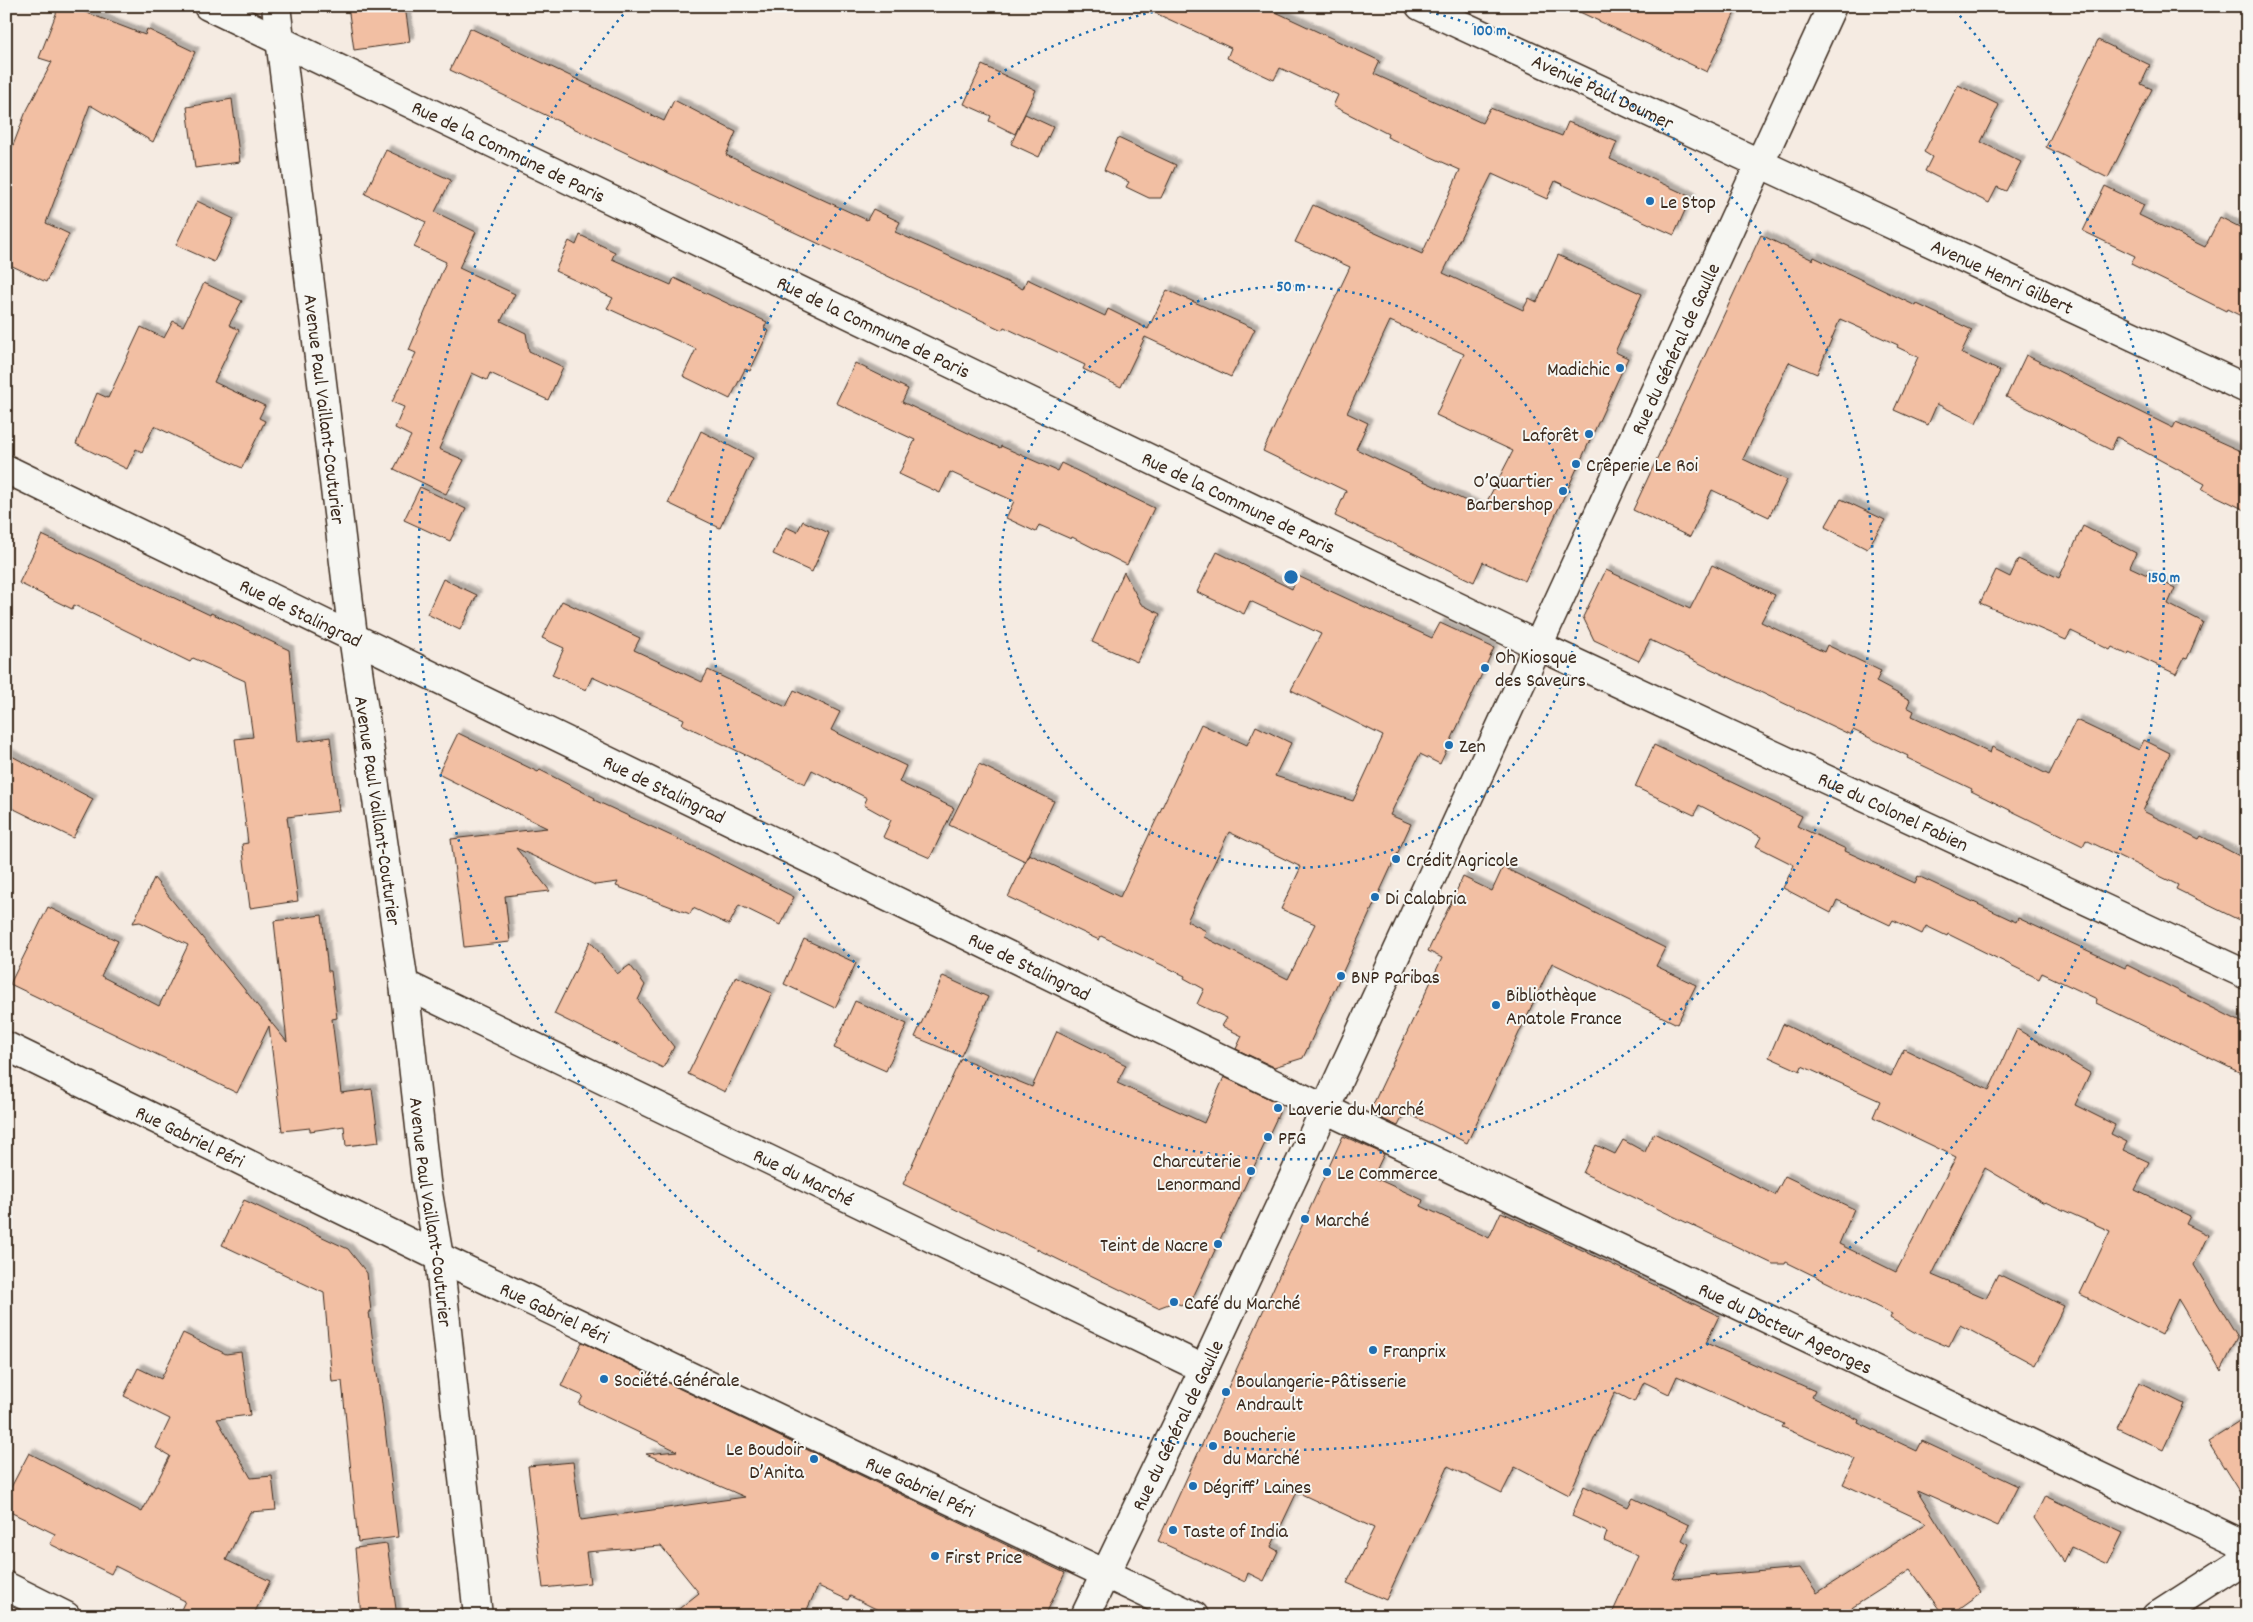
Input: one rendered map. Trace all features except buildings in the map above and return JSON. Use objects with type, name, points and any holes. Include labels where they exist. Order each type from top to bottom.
[{"type":"street","name":"Rue de la Commune de Paris","points":[[208,6],[1539,646]]},
{"type":"street","name":"Avenue Paul Vaillant-Couturier","points":[[276,6],[353,636],[404,984],[426,1181],[439,1257],[478,1616]]},
{"type":"street","name":"Avenue Paul Doumer","points":[[1420,6],[1760,163]]},
{"type":"street","name":"Rue du Général de Gaulle","points":[[1085,1616],[1204,1369],[1325,1109],[1832,6]]},
{"type":"street","name":"Avenue Henri Gilbert","points":[[1760,163],[2247,389]]},
{"type":"street","name":"Rue de Stalingrad","points":[[6,469],[1325,1109]]},
{"type":"street","name":"Rue du Colonel Fabien","points":[[1539,646],[2247,975]]},
{"type":"street","name":"Rue du Marché","points":[[404,984],[1204,1369]]},
{"type":"street","name":"Rue Gabriel Péri","points":[[6,1046],[439,1257],[1194,1616]]},
{"type":"street","name":"Rue du Docteur Ageorges","points":[[1325,1109],[2247,1546]]},
{"type":"street","points":[[2157,1616],[2247,1558]]},
{"type":"street","points":[[6,1586],[66,1616]]},
{"type":"place","name":"Le Stop","points":[[1650,201]]},
{"type":"place","name":"Madichic","points":[[1620,368]]},
{"type":"place","name":"Laforêt","points":[[1589,434]]},
{"type":"place","name":"Crêperie Le Roi","points":[[1576,464]]},
{"type":"place","name":"O’Quartier Barbershop","points":[[1563,491]]},
{"type":"place","name":"Oh Kiosque des Saveurs","points":[[1485,668]]},
{"type":"place","name":"Zen","points":[[1449,745]]},
{"type":"place","name":"Crédit Agricole","points":[[1396,859]]},
{"type":"place","name":"Di Calabria","points":[[1375,897]]},
{"type":"place","name":"BNP Paribas","points":[[1341,976]]},
{"type":"place","name":"Bibliothèque Anatole France","points":[[1496,1005]]},
{"type":"place","name":"Laverie du Marché","points":[[1278,1108]]},
{"type":"place","name":"PFG","points":[[1268,1137]]},
{"type":"place","name":"Charcuterie Lenormand","points":[[1251,1171]]},
{"type":"place","name":"Le Commerce","points":[[1327,1172]]},
{"type":"place","name":"Marché","points":[[1305,1219]]},
{"type":"place","name":"Teint de Nacre","points":[[1218,1244]]},
{"type":"place","name":"Café du Marché","points":[[1174,1302]]},
{"type":"place","name":"Franprix","points":[[1373,1350]]},
{"type":"place","name":"Société Générale","points":[[604,1379]]},
{"type":"place","name":"Boulangerie-Pâtisserie Andrault","points":[[1226,1392]]},
{"type":"place","name":"Boucherie du Marché","points":[[1213,1446]]},
{"type":"place","name":"Le Boudoir D’Anita","points":[[814,1459]]},
{"type":"place","name":"Dégriff’ Laines","points":[[1193,1486]]},
{"type":"place","name":"Taste of India","points":[[1173,1530]]},
{"type":"place","name":"First Price","points":[[935,1556]]}]
